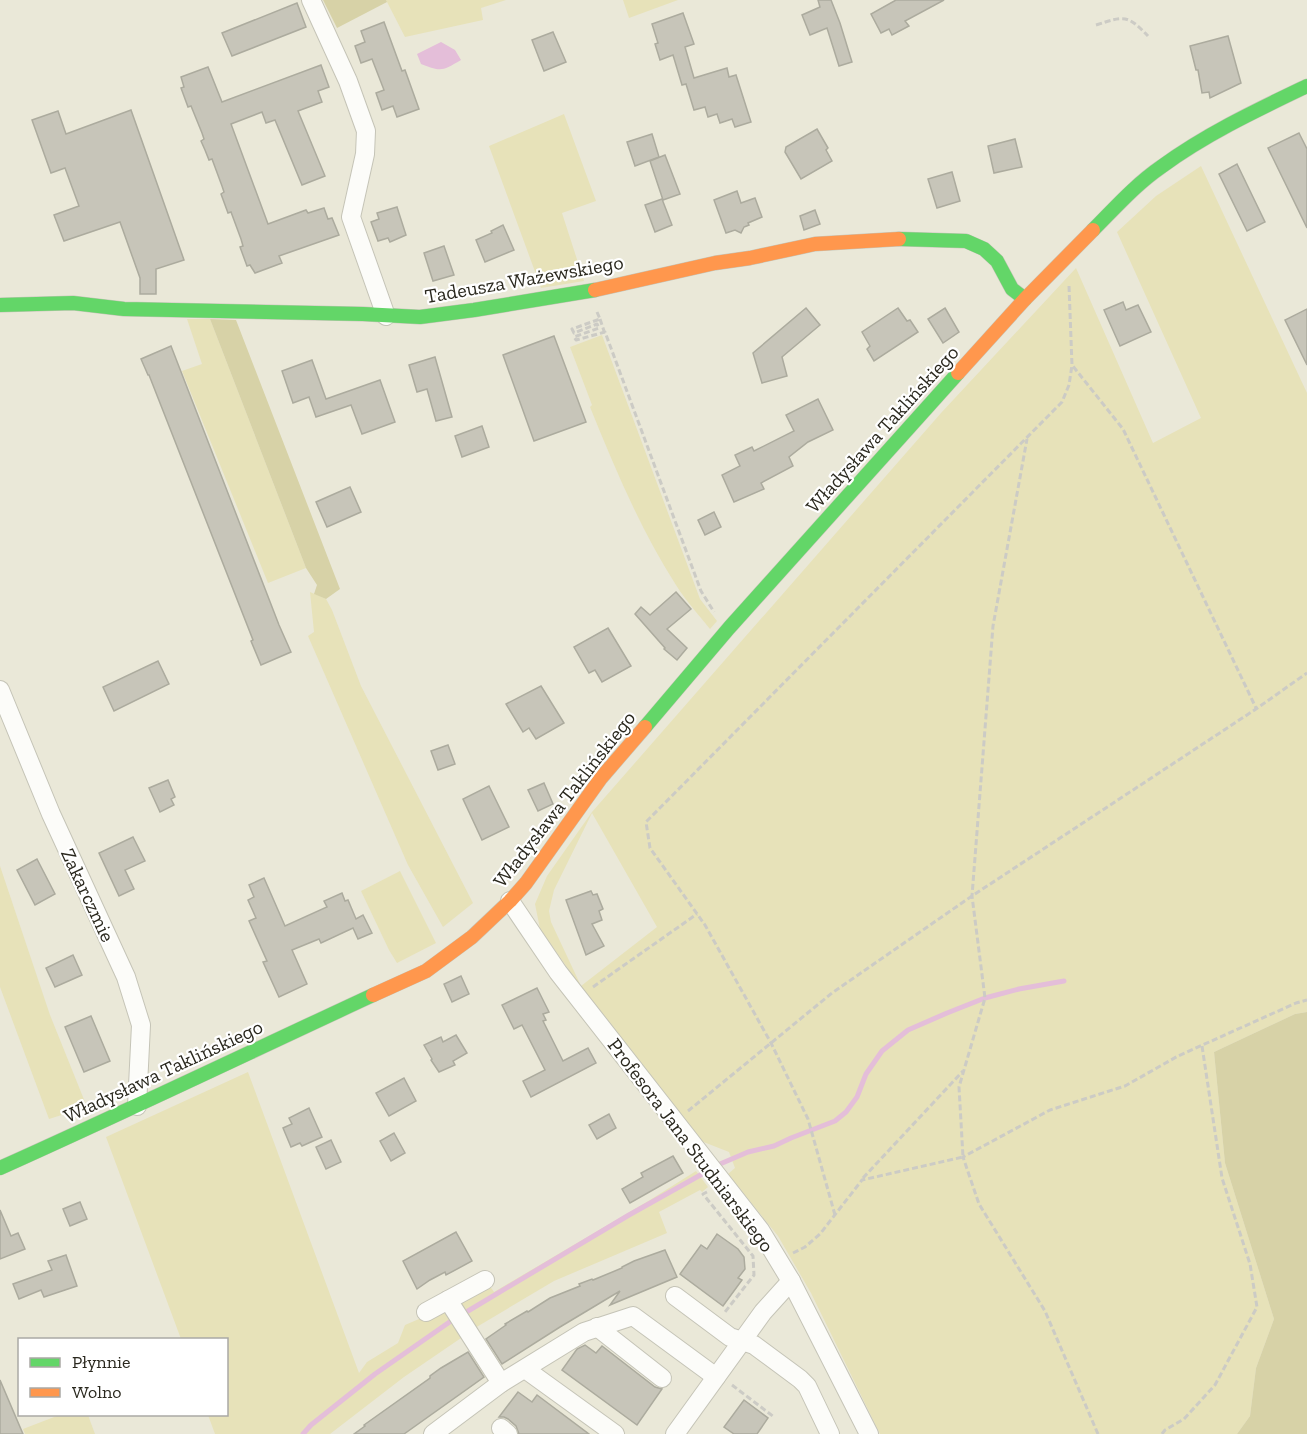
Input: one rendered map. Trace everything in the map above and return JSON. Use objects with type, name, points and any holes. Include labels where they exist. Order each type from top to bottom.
[{"type":"street","points":[[311,0],[348,81],[366,131],[365,154],[351,217],[386,316]]},
{"type":"street","name":"Władysława Taklińskiego","points":[[0,1168],[426,971],[472,936],[510,901],[542,862],[601,778],[729,628],[1025,299],[1134,188],[1160,167],[1211,134],[1307,86]]},
{"type":"street","name":"Tadeusza Ważewskiego","points":[[0,305],[73,303],[124,309],[420,317],[589,291],[815,244],[906,238],[966,241],[984,249],[997,261],[1012,289],[1025,299]]},
{"type":"street","name":"Zakarczmie","points":[[0,690],[51,814],[126,977],[141,1025],[137,1106]]},
{"type":"street","name":"Profesora Jana Studniarskiego","points":[[510,901],[551,963],[760,1230],[791,1281],[869,1434]]},
{"type":"street","points":[[426,1312],[485,1280]]},
{"type":"street","points":[[675,1434],[721,1379],[742,1342],[763,1312],[791,1281]]},
{"type":"street","points":[[675,1296],[730,1337],[754,1345],[800,1379],[807,1386],[830,1434]]},
{"type":"street","points":[[448,1300],[501,1383]]},
{"type":"street","points":[[433,1434],[501,1383],[584,1332],[633,1316],[721,1379]]},
{"type":"street","points":[[597,1327],[662,1378]]},
{"type":"street","points":[[525,1369],[615,1434]]},
{"type":"path","points":[[1096,26],[1114,20],[1127,19],[1135,22],[1148,36]]},
{"type":"path","points":[[835,1215],[808,1119],[771,1043],[705,925],[650,848],[646,822],[1062,402],[1069,386],[1072,365],[1068,257]]},
{"type":"path","points":[[589,291],[701,591],[719,620],[729,628]]},
{"type":"path","points":[[600,319],[572,329],[574,333],[597,324],[599,328],[574,337],[576,340],[605,332]]},
{"type":"path","points":[[1072,365],[1123,429],[1256,709]]},
{"type":"path","points":[[1028,437],[993,626],[972,896],[985,998],[959,1087],[963,1157],[978,1204],[1045,1311],[1098,1434]]},
{"type":"path","points":[[675,1121],[832,993],[972,896],[1307,673]]},
{"type":"path","points":[[578,997],[697,914]]},
{"type":"path","points":[[862,1180],[963,1157],[1050,1110],[1125,1086],[1178,1056],[1307,1000]]},
{"type":"path","points":[[1162,1434],[1184,1419],[1215,1385],[1257,1307],[1250,1264],[1222,1178],[1202,1046]]},
{"type":"path","points":[[779,1261],[805,1247],[820,1234],[862,1180],[964,1070]]},
{"type":"path","points":[[710,1189],[703,1194],[753,1256],[754,1275],[714,1326]]},
{"type":"path","points":[[721,1379],[774,1417]]},
{"type":"shaded area","points":[[323,0],[386,0],[387,2],[337,28]]},
{"type":"shaded area","points":[[386,0],[506,0],[481,8],[483,20],[405,37]]},
{"type":"shaded area","points":[[623,0],[678,0],[629,18]]},
{"type":"shaded area","points":[[441,42],[455,50],[461,60],[442,69],[421,64],[417,54]]},
{"type":"shaded area","points":[[564,114],[596,201],[562,213],[584,281],[541,288],[489,146]]},
{"type":"shaded area","points":[[1201,166],[1307,393],[1307,1012],[1295,1014],[1214,1052],[1225,1163],[1274,1319],[1256,1368],[1250,1416],[1237,1434],[880,1434],[811,1293],[778,1236],[728,1174],[735,1168],[729,1152],[701,1141],[581,987],[540,929],[535,904],[547,876],[592,812],[941,413],[1076,268],[1153,443],[1201,418],[1117,232],[1156,196]],"holes":[[[592,813],[657,927],[581,986],[551,922],[549,911],[554,890]]]},
{"type":"shaded area","points":[[187,319],[210,319],[306,568],[268,583],[182,371],[202,364]]},
{"type":"shaded area","points":[[210,319],[236,320],[340,589],[326,599],[314,594],[317,585],[306,568]]},
{"type":"shaded area","points":[[602,335],[700,599],[717,621],[710,629],[680,591],[651,543],[590,407],[592,405],[570,347]]},
{"type":"shaded area","points":[[310,592],[326,599],[332,610],[361,686],[473,903],[443,927],[408,865],[308,636],[314,632]]},
{"type":"shaded area","points":[[0,866],[50,1015],[87,1107],[49,1119],[0,987]]},
{"type":"shaded area","points":[[400,871],[436,943],[397,963],[361,891]]},
{"type":"shaded area","points":[[1307,1012],[1307,1434],[1237,1434],[1250,1416],[1256,1368],[1274,1319],[1225,1163],[1214,1052],[1295,1014]]},
{"type":"shaded area","points":[[248,1072],[359,1373],[367,1362],[398,1343],[405,1325],[447,1307],[464,1336],[404,1377],[330,1434],[215,1434],[208,1416],[228,1416],[228,1338],[181,1338],[106,1137]]},
{"type":"shaded area","points":[[696,1171],[708,1187],[659,1212],[667,1233],[554,1281],[475,1328],[457,1301],[487,1282],[494,1292]]},
{"type":"shaded area","points":[[57,1416],[88,1416],[95,1434],[25,1434],[23,1429]]},
{"type":"building","points":[[818,0],[831,0],[852,62],[839,66],[827,28],[810,35],[802,15],[820,7]]},
{"type":"building","points":[[896,0],[944,0],[905,21],[909,26],[892,35],[889,29],[881,33],[871,14]]},
{"type":"building","points":[[297,3],[306,27],[232,56],[222,33]]},
{"type":"building","points":[[683,13],[694,44],[685,47],[694,78],[727,68],[729,77],[736,75],[751,122],[735,127],[732,119],[720,123],[717,114],[708,117],[705,107],[694,110],[686,84],[682,85],[673,55],[660,60],[652,24]]},
{"type":"building","points":[[384,22],[419,109],[397,117],[393,106],[382,110],[376,93],[384,90],[372,59],[361,63],[355,46],[365,42],[361,31]]},
{"type":"building","points":[[553,32],[566,62],[544,71],[532,40]]},
{"type":"building","points":[[1228,36],[1241,83],[1210,98],[1209,92],[1202,93],[1198,70],[1196,70],[1190,46]]},
{"type":"building","points":[[321,65],[329,87],[318,91],[322,102],[298,111],[325,176],[302,185],[275,120],[266,123],[262,112],[231,124],[268,224],[306,210],[308,213],[324,208],[328,219],[332,218],[339,235],[279,256],[282,263],[255,273],[250,265],[247,266],[240,247],[243,246],[241,239],[231,212],[228,213],[221,194],[224,192],[212,159],[209,160],[201,141],[204,139],[202,133],[181,88],[184,87],[181,77],[208,67],[222,102]]},
{"type":"building","points":[[131,110],[184,260],[156,269],[156,294],[140,294],[140,278],[120,222],[64,241],[54,215],[79,206],[65,168],[51,173],[32,120],[58,111],[66,134]]},
{"type":"building","points":[[817,129],[828,148],[826,150],[832,161],[801,179],[785,152],[786,147]]},
{"type":"building","points":[[1299,133],[1307,149],[1307,228],[1268,148]]},
{"type":"building","points":[[652,134],[659,157],[635,166],[627,142]]},
{"type":"building","points":[[1015,139],[1022,167],[994,173],[988,146]]},
{"type":"building","points":[[665,155],[680,194],[663,200],[650,161]]},
{"type":"building","points":[[1237,164],[1265,222],[1247,231],[1219,174]]},
{"type":"building","points":[[952,172],[960,201],[937,208],[928,179]]},
{"type":"building","points":[[737,191],[741,203],[755,198],[762,217],[748,223],[749,225],[744,227],[741,233],[735,230],[726,233],[714,200]]},
{"type":"building","points":[[662,199],[672,225],[655,232],[645,205]]},
{"type":"building","points":[[397,207],[406,235],[390,242],[388,238],[378,241],[371,222],[379,219],[377,213]]},
{"type":"building","points":[[815,210],[820,224],[804,230],[800,216]]},
{"type":"building","points":[[503,225],[514,250],[485,262],[476,240]]},
{"type":"building","points":[[444,246],[454,275],[433,281],[424,253]]},
{"type":"building","points":[[1123,302],[1126,310],[1138,305],[1151,332],[1120,346],[1104,310]]},
{"type":"building","points":[[806,308],[820,325],[782,357],[787,376],[762,383],[753,353]]},
{"type":"building","points":[[898,308],[918,332],[874,361],[867,349],[870,346],[862,332]]},
{"type":"building","points":[[945,308],[959,332],[943,343],[928,319]]},
{"type":"building","points":[[1307,309],[1307,365],[1285,320]]},
{"type":"building","points":[[554,336],[586,422],[534,441],[503,355]]},
{"type":"building","points":[[171,346],[291,652],[261,665],[141,359]]},
{"type":"building","points":[[435,357],[452,417],[436,421],[427,389],[417,392],[409,365]]},
{"type":"building","points":[[312,360],[326,399],[380,380],[395,422],[362,434],[351,405],[316,417],[309,397],[293,403],[282,371]]},
{"type":"building","points":[[818,399],[833,430],[808,442],[789,457],[793,466],[761,483],[764,489],[734,502],[722,475],[740,466],[735,455],[752,447],[754,451],[794,431],[786,415]]},
{"type":"building","points":[[482,426],[489,447],[462,457],[455,436]]},
{"type":"building","points":[[350,487],[361,512],[327,527],[316,502]]},
{"type":"building","points":[[714,512],[721,527],[705,535],[698,520]]},
{"type":"building","points":[[676,592],[691,609],[667,629],[687,648],[677,660],[664,649],[635,614],[641,607],[650,615]]},
{"type":"building","points":[[608,628],[631,666],[602,682],[595,670],[589,673],[574,647]]},
{"type":"building","points":[[158,661],[169,684],[114,711],[103,687]]},
{"type":"building","points":[[541,686],[564,723],[536,739],[529,728],[523,732],[506,704]]},
{"type":"building","points":[[448,745],[455,764],[438,770],[431,751]]},
{"type":"building","points":[[168,780],[175,797],[171,799],[174,805],[160,812],[149,788]]},
{"type":"building","points":[[544,783],[553,804],[538,811],[528,790]]},
{"type":"building","points":[[489,786],[509,827],[482,840],[463,799]]},
{"type":"building","points":[[133,837],[145,861],[125,870],[134,889],[119,896],[99,853]]},
{"type":"building","points":[[37,859],[55,894],[35,905],[17,870]]},
{"type":"building","points":[[264,878],[285,926],[327,907],[324,901],[342,893],[345,901],[348,900],[356,919],[363,915],[372,933],[358,939],[353,928],[321,943],[319,939],[292,950],[307,984],[279,997],[263,962],[267,961],[249,921],[256,918],[248,900],[254,897],[249,885]]},
{"type":"building","points":[[591,891],[593,895],[597,894],[603,909],[599,911],[602,920],[592,924],[604,946],[586,955],[566,900]]},
{"type":"building","points":[[73,955],[82,975],[55,987],[46,968]]},
{"type":"building","points":[[461,976],[469,994],[452,1002],[444,984]]},
{"type":"building","points":[[537,988],[549,1012],[543,1014],[546,1020],[543,1021],[563,1061],[588,1048],[596,1063],[531,1097],[523,1081],[545,1070],[522,1025],[514,1029],[502,1005]]},
{"type":"building","points":[[91,1016],[110,1061],[84,1072],[65,1027]]},
{"type":"building","points":[[456,1035],[467,1053],[453,1061],[455,1065],[439,1072],[424,1045],[441,1037],[443,1042]]},
{"type":"building","points":[[404,1078],[416,1101],[389,1116],[376,1093]]},
{"type":"building","points":[[309,1108],[322,1137],[302,1146],[300,1143],[291,1147],[283,1128],[292,1124],[289,1118]]},
{"type":"building","points":[[609,1114],[616,1128],[597,1139],[589,1125]]},
{"type":"building","points":[[394,1133],[405,1153],[391,1161],[380,1141]]},
{"type":"building","points":[[331,1140],[341,1162],[326,1169],[316,1147]]},
{"type":"building","points":[[673,1156],[683,1173],[630,1203],[622,1189],[643,1177],[641,1173]]},
{"type":"building","points":[[80,1202],[87,1219],[70,1226],[63,1209]]},
{"type":"building","points":[[0,1210],[11,1236],[18,1233],[25,1249],[0,1259]]},
{"type":"building","points":[[456,1232],[472,1261],[446,1275],[445,1272],[417,1289],[403,1261]]},
{"type":"building","points":[[717,1234],[738,1249],[744,1257],[745,1269],[738,1278],[742,1280],[723,1306],[680,1274],[701,1245],[707,1249]]},
{"type":"building","points":[[665,1250],[677,1277],[610,1305],[620,1291],[502,1364],[486,1339],[505,1324],[550,1298]]},
{"type":"building","points":[[66,1255],[77,1286],[44,1297],[41,1290],[19,1299],[13,1284],[52,1270],[48,1261]]},
{"type":"building","points":[[585,1345],[596,1353],[602,1346],[655,1387],[662,1389],[637,1425],[562,1370],[577,1349]]},
{"type":"building","points":[[468,1352],[484,1377],[404,1434],[354,1434],[441,1368]]},
{"type":"building","points":[[0,1380],[23,1434],[0,1434]]},
{"type":"building","points":[[518,1392],[532,1402],[537,1395],[589,1434],[519,1434],[516,1426],[508,1419],[499,1417]]},
{"type":"building","points":[[744,1400],[768,1418],[757,1434],[734,1434],[724,1427]]},
{"type":"waterway","points":[[720,1164],[748,1152],[774,1146],[835,1121],[846,1112],[857,1097],[866,1074],[882,1051],[908,1030],[985,998],[1064,981]]},
{"type":"waterway","points":[[468,1311],[704,1173]]},
{"type":"waterway","points":[[303,1434],[375,1374],[451,1321]]},
{"type":"traffic: fast","points":[[1093,230],[1142,181],[1178,155],[1232,123],[1307,86]]},
{"type":"traffic: fast","points":[[899,239],[966,241],[984,249],[997,261],[1012,289],[1025,299]]},
{"type":"traffic: fast","points":[[0,305],[73,303],[124,309],[420,317],[595,290]]},
{"type":"traffic: fast","points":[[645,727],[729,628],[958,373]]},
{"type":"traffic: fast","points":[[0,1168],[373,995]]},
{"type":"traffic: slow","points":[[958,373],[1025,299],[1093,230]]},
{"type":"traffic: slow","points":[[595,290],[715,263],[815,244],[899,239]]},
{"type":"traffic: slow","points":[[373,995],[426,971],[472,937],[510,901],[526,883],[601,778],[645,727]]}]
